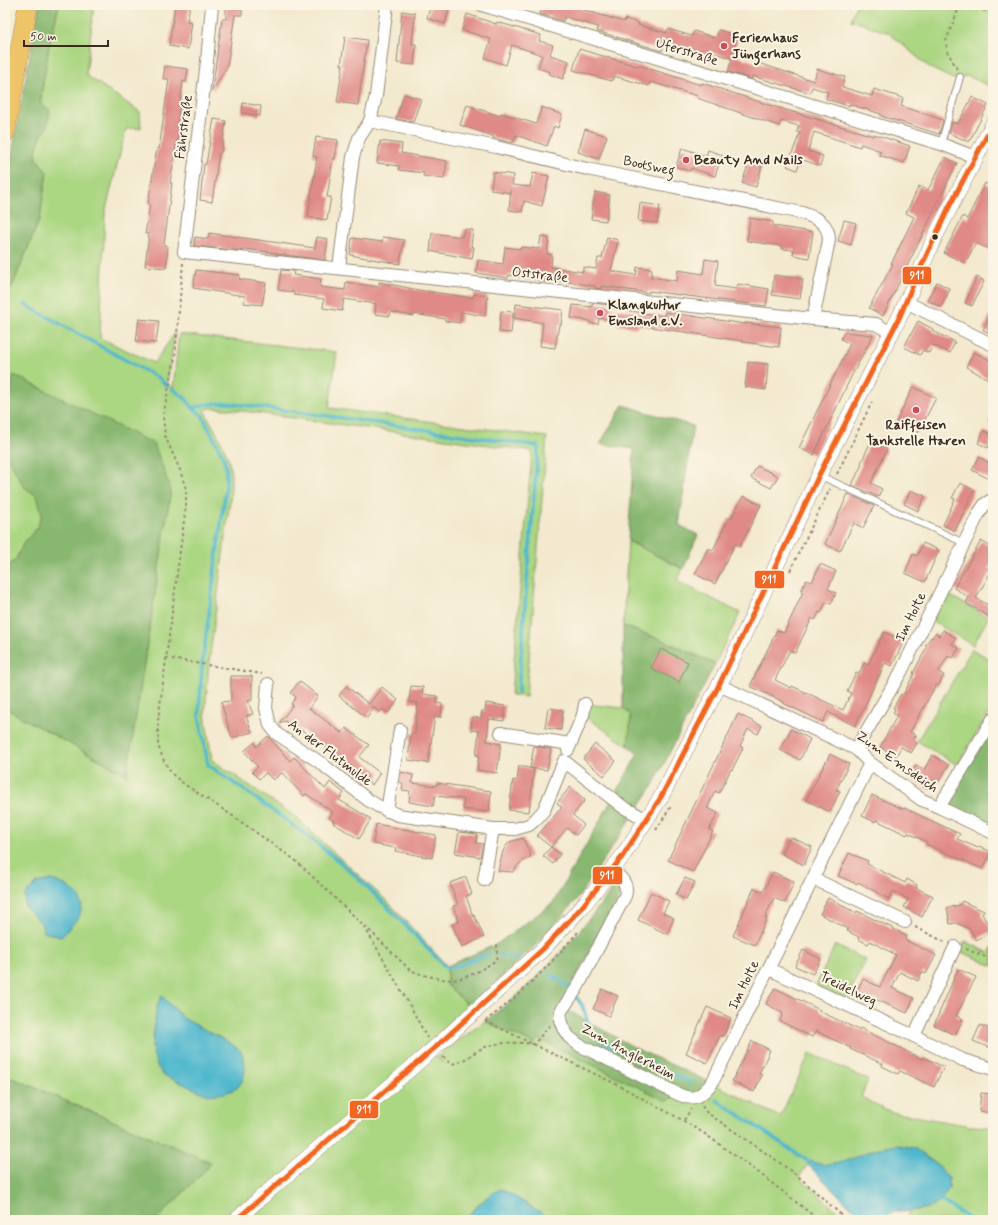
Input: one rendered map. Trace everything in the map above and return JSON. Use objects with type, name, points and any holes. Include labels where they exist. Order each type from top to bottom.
[{"type":"main road","points":[[5,133],[28,5]]},
{"type":"street","name":"Fährstraße","points":[[184,252],[212,5]]},
{"type":"street","points":[[339,268],[353,157],[359,138],[370,121],[376,96],[387,5]]},
{"type":"street","name":"Uferstraße","points":[[482,5],[940,144],[975,157]]},
{"type":"street","name":"Bootsweg","points":[[370,121],[496,147],[587,169],[802,213],[813,217],[825,225],[829,232],[829,240],[813,319]]},
{"type":"street","points":[[236,1220],[437,1047],[544,949],[581,908],[612,870],[647,820],[719,685],[820,475],[906,302],[935,237],[993,124]]},
{"type":"street","name":"Oststraße","points":[[184,252],[813,319],[876,324],[891,332]]},
{"type":"street","points":[[906,302],[993,345]]},
{"type":"street","name":"Im Holte","points":[[856,749],[901,672],[978,513],[985,504],[993,499]]},
{"type":"street","name":"An der Flutmulde","points":[[268,684],[266,708],[270,725],[278,734],[318,761],[368,800],[388,811],[407,817],[493,828],[515,829],[528,825],[544,810],[583,715],[585,704]]},
{"type":"street","name":"Zum Emsdeich","points":[[719,685],[856,749],[870,763],[922,800],[993,833]]},
{"type":"street","points":[[939,807],[993,719]]},
{"type":"street","name":"An der Flutmulde","points":[[388,811],[400,730]]},
{"type":"street","points":[[501,733],[570,744]]},
{"type":"street","points":[[564,761],[618,803],[647,820]]},
{"type":"street","name":"Im Holte","points":[[694,1098],[703,1094],[712,1083],[870,763]]},
{"type":"street","points":[[484,880],[493,828]]},
{"type":"street","points":[[560,1020],[561,1012],[574,992],[622,903],[627,890],[626,885],[621,878],[612,870]]},
{"type":"street","points":[[814,879],[905,922]]},
{"type":"street","points":[[914,1036],[955,947]]},
{"type":"street","name":"Treidelweg","points":[[769,969],[964,1060],[993,1069]]},
{"type":"street","name":"Zum Anglerheim","points":[[560,1020],[569,1037],[579,1045],[685,1098],[694,1098]]},
{"type":"lane","points":[[940,144],[960,77]]},
{"type":"lane","points":[[820,475],[964,543]]},
{"type":"path","points":[[960,5],[960,9],[946,41],[947,51],[959,72],[960,77]]},
{"type":"path","points":[[972,5],[993,15]]},
{"type":"path","points":[[184,252],[176,344],[163,416],[165,436],[180,470],[186,489],[186,505],[158,721],[158,745],[163,759],[172,774],[184,784],[230,814],[295,860],[410,970],[448,979],[458,979],[475,973],[492,964],[497,959],[497,944]]},
{"type":"path","points":[[788,574],[873,399]]},
{"type":"path","points":[[166,658],[265,674],[268,684]]},
{"type":"path","points":[[360,921],[437,1047],[451,1064],[457,1064],[480,1049],[497,1044],[517,1042],[534,1044]]},
{"type":"path","points":[[905,922],[955,947],[971,950],[993,960]]},
{"type":"path","points":[[534,1044],[551,1024],[560,1020]]},
{"type":"path","points":[[485,1021],[658,1106],[705,1134],[759,1172],[819,1220]]},
{"type":"path","points":[[694,1098],[706,1112],[799,1177],[847,1220]]},
{"type":"green space","points":[[39,5],[59,5],[49,46],[40,103],[50,110],[47,127],[41,136],[36,151],[37,159],[47,172],[40,218],[5,304],[5,191]]},
{"type":"green space","points":[[59,5],[94,5],[86,75],[140,112],[141,128],[126,129],[105,213],[100,338],[154,363],[175,333],[167,383],[173,388],[179,334],[337,352],[329,408],[547,437],[526,697],[511,695],[532,451],[229,409],[211,408],[204,410],[226,451],[230,466],[231,479],[230,500],[209,663],[205,714],[212,760],[294,816],[390,904],[447,966],[447,985],[470,1007],[424,1046],[443,1063],[438,1056],[485,1021],[534,1044],[539,1039],[678,1094],[712,1083],[780,1117],[810,1053],[868,1080],[861,1097],[891,1112],[970,1126],[993,1127],[993,1220],[904,1220],[910,1211],[929,1208],[949,1188],[948,1179],[939,1166],[879,1148],[843,1163],[830,1165],[817,1164],[810,1161],[799,1177],[847,1220],[553,1220],[501,1189],[472,1211],[466,1220],[156,1220],[212,1163],[5,1075],[5,671],[9,566],[5,569],[5,304],[40,218],[47,172],[38,160],[36,150],[47,127],[40,103],[49,46]],"holes":[[[52,880],[67,886],[72,924],[61,937],[44,932],[41,923],[37,883]],[[162,996],[183,1018],[152,1048],[157,1005]]]},
{"type":"green space","points":[[856,5],[993,5],[993,88],[968,76],[953,79],[930,68],[889,33],[851,20]]},
{"type":"green space","points":[[14,375],[154,444],[171,490],[127,775],[5,708],[5,569],[16,559],[23,544],[37,528],[42,514],[37,496],[24,487],[5,453],[5,416]]},
{"type":"green space","points":[[623,405],[693,426],[679,525],[698,535],[683,569],[628,541],[634,449],[600,444]]},
{"type":"green space","points":[[628,541],[683,569],[677,581],[740,613],[715,664],[665,641],[623,626]]},
{"type":"green space","points":[[946,593],[988,618],[973,645],[932,621]]},
{"type":"green space","points":[[623,626],[665,641],[715,664],[652,787],[578,898],[539,942],[470,1007],[447,985],[447,966],[497,944],[553,903],[638,754],[628,746],[631,715],[623,708]]},
{"type":"green space","points":[[972,649],[993,661],[993,707],[957,765],[917,741]]},
{"type":"green space","points":[[585,704],[623,708],[631,715],[628,746],[583,715]]},
{"type":"green space","points":[[993,733],[993,828],[952,810],[949,803],[949,797],[985,740]]},
{"type":"green space","points":[[621,878],[626,885],[560,1006],[639,1050],[712,1083],[703,1093],[678,1094],[667,1101],[539,1039],[534,1044],[485,1021],[524,990],[559,954],[591,917]]},
{"type":"green space","points":[[965,941],[989,953],[993,946],[993,966],[960,951]]},
{"type":"green space","points":[[835,945],[866,960],[846,1000],[816,986]]},
{"type":"green space","points":[[5,1075],[212,1163],[156,1220],[5,1220]]},
{"type":"water","points":[[52,880],[67,886],[79,896],[82,906],[79,917],[61,937],[44,932],[41,923],[25,907],[25,895],[37,883]]},
{"type":"water","points":[[162,996],[183,1018],[230,1043],[241,1051],[244,1059],[245,1070],[243,1080],[237,1088],[225,1093],[208,1095],[163,1075],[156,1064],[152,1048],[157,1005]]},
{"type":"water","points":[[898,1145],[914,1148],[939,1166],[948,1179],[949,1188],[941,1200],[929,1208],[899,1211],[890,1214],[883,1220],[864,1220],[808,1165],[810,1161],[819,1164],[836,1164],[879,1148]]},
{"type":"water","points":[[501,1189],[553,1220],[466,1220],[482,1202]]},
{"type":"building","points":[[175,5],[190,5],[187,21],[192,22],[188,49],[169,46]]},
{"type":"building","points":[[226,5],[242,5],[242,15],[235,15],[227,67],[212,91],[222,19],[226,19]]},
{"type":"building","points":[[431,5],[449,9],[445,24],[427,18]]},
{"type":"building","points":[[542,5],[568,5],[624,22],[625,19],[639,23],[638,25],[667,33],[668,29],[692,36],[694,31],[716,38],[719,30],[738,36],[732,58],[710,52],[708,57],[664,43],[662,51],[597,31],[598,27],[565,17],[563,21],[540,14]]},
{"type":"building","points":[[402,11],[415,13],[412,44],[416,44],[414,65],[397,63]]},
{"type":"building","points":[[467,14],[496,24],[497,22],[541,35],[539,41],[553,45],[550,55],[569,61],[563,79],[538,68],[542,55],[512,45],[506,65],[485,58],[491,39],[462,30]]},
{"type":"building","points":[[345,37],[367,40],[358,105],[337,102],[343,65],[341,65]]},
{"type":"building","points":[[579,49],[637,66],[638,65],[701,85],[702,83],[763,103],[873,136],[874,134],[910,146],[904,163],[879,155],[881,151],[861,144],[860,147],[814,132],[808,151],[823,156],[820,166],[801,159],[797,170],[787,166],[800,133],[797,132],[799,126],[781,121],[779,126],[697,98],[698,96],[650,82],[649,86],[614,76],[612,81],[573,70]]},
{"type":"building","points":[[733,55],[814,81],[817,69],[845,77],[842,87],[872,96],[874,89],[903,98],[901,106],[943,120],[939,134],[881,116],[881,114],[849,104],[849,106],[826,99],[828,92],[812,87],[810,93],[752,76],[752,79],[728,72]]},
{"type":"building","points":[[165,66],[188,69],[186,82],[183,81],[178,118],[181,118],[170,183],[172,183],[164,245],[168,246],[166,268],[145,266],[149,234],[145,234],[150,204],[148,204],[157,148],[159,149],[169,79],[163,79]]},
{"type":"building","points":[[404,94],[421,99],[413,122],[396,119]]},
{"type":"building","points":[[972,97],[988,105],[969,142],[949,133],[952,122],[958,124]]},
{"type":"building","points":[[243,103],[261,106],[260,116],[242,113]]},
{"type":"building","points":[[467,105],[500,116],[501,113],[536,124],[542,107],[562,115],[558,128],[554,126],[547,146],[516,135],[513,143],[493,138],[493,136],[460,125]]},
{"type":"building","points":[[214,119],[226,121],[221,153],[219,153],[212,202],[200,200],[204,164],[206,164]]},
{"type":"building","points":[[585,129],[607,136],[599,159],[578,152]]},
{"type":"building","points":[[316,137],[338,140],[335,159],[333,159],[327,197],[331,197],[327,220],[308,217],[317,157],[313,156]]},
{"type":"building","points":[[380,141],[402,144],[401,153],[447,161],[444,179],[423,176],[424,173],[399,170],[399,166],[377,163]]},
{"type":"building","points":[[682,148],[706,156],[708,150],[722,155],[715,176],[691,168],[690,171],[676,167]]},
{"type":"building","points":[[945,157],[957,163],[883,316],[869,308],[893,264],[891,264],[914,217],[906,213],[919,186],[928,190]]},
{"type":"building","points":[[749,162],[762,166],[756,187],[742,183]]},
{"type":"building","points":[[493,172],[514,175],[512,185],[530,187],[533,173],[549,176],[542,206],[524,201],[522,212],[509,210],[511,193],[491,190]]},
{"type":"building","points":[[985,183],[993,187],[993,251],[976,243],[965,263],[944,253],[963,216],[967,219]]},
{"type":"building","points":[[595,192],[610,195],[606,221],[591,219]]},
{"type":"building","points":[[640,203],[660,206],[657,223],[638,221]]},
{"type":"building","points":[[750,218],[773,222],[773,226],[813,232],[809,258],[793,255],[794,250],[782,249],[782,246],[747,241]]},
{"type":"building","points":[[844,220],[856,223],[851,245],[838,241]]},
{"type":"building","points":[[464,229],[473,230],[471,246],[474,247],[472,259],[430,251],[432,233],[462,237]]},
{"type":"building","points":[[209,233],[315,248],[317,237],[328,239],[325,260],[243,249],[243,251],[194,246],[195,237],[208,239]]},
{"type":"building","points":[[541,236],[549,238],[547,254],[552,255],[551,267],[583,272],[583,267],[596,269],[598,258],[602,258],[607,237],[618,240],[611,271],[636,275],[637,267],[652,269],[651,277],[677,281],[678,270],[703,274],[705,259],[718,261],[715,286],[736,289],[738,284],[769,289],[766,306],[601,286],[601,289],[595,288],[595,286],[549,279],[549,282],[509,275],[508,278],[476,273],[478,260],[503,264],[505,247],[539,249]]},
{"type":"building","points":[[383,237],[404,240],[400,264],[350,255],[352,238],[382,242]]},
{"type":"building","points":[[196,270],[240,275],[239,279],[266,283],[262,305],[244,303],[245,296],[193,288]]},
{"type":"building","points":[[281,270],[294,271],[293,275],[321,279],[320,287],[345,290],[346,282],[379,287],[379,282],[418,290],[473,298],[474,294],[488,296],[485,316],[461,312],[460,323],[414,314],[414,316],[391,312],[390,316],[375,314],[376,304],[344,299],[342,311],[323,308],[324,299],[294,295],[294,292],[278,290]]},
{"type":"building","points":[[774,275],[803,279],[800,299],[772,295]]},
{"type":"building","points":[[977,277],[984,281],[972,306],[965,303]]},
{"type":"building","points":[[937,282],[950,289],[941,307],[927,300]]},
{"type":"building","points":[[592,303],[611,305],[610,308],[664,316],[665,312],[745,324],[781,327],[779,347],[638,325],[637,328],[618,325],[618,321],[599,318],[598,324],[571,318],[573,305],[592,307]]},
{"type":"building","points":[[516,304],[563,310],[555,348],[540,346],[543,323],[514,318]]},
{"type":"building","points":[[993,309],[993,334],[983,330]]},
{"type":"building","points":[[501,311],[513,312],[511,333],[499,332]]},
{"type":"building","points":[[139,319],[159,321],[156,343],[136,341]]},
{"type":"building","points":[[918,321],[933,329],[933,331],[955,342],[950,353],[933,345],[929,353],[923,350],[920,355],[904,347]]},
{"type":"building","points":[[844,332],[873,335],[851,377],[814,455],[799,448],[850,344],[841,339]]},
{"type":"building","points":[[974,352],[993,362],[993,375],[990,380],[966,367]]},
{"type":"building","points":[[748,362],[768,364],[766,390],[745,387]]},
{"type":"building","name":"Raiffeisen Tankstelle Haren","points":[[913,387],[936,398],[918,433],[896,422]]},
{"type":"building","points":[[984,431],[993,435],[988,448],[978,443]]},
{"type":"building","points":[[871,441],[887,449],[871,483],[882,489],[878,497],[852,485]]},
{"type":"building","points":[[979,457],[993,465],[993,481],[972,470]]},
{"type":"building","points":[[757,466],[778,476],[771,488],[751,478]]},
{"type":"building","points":[[960,483],[974,490],[955,531],[943,525],[955,499],[952,498]]},
{"type":"building","points":[[911,490],[925,496],[918,511],[904,504]]},
{"type":"building","points":[[848,494],[874,506],[863,528],[854,523],[840,551],[825,544]]},
{"type":"building","points":[[743,496],[761,505],[740,546],[735,544],[715,584],[695,574],[708,548],[713,550],[729,518],[731,519]]},
{"type":"building","points":[[981,541],[993,548],[993,561],[988,569],[992,570],[976,598],[993,608],[993,619],[966,603],[969,597],[954,588]]},
{"type":"building","points":[[923,543],[939,550],[925,582],[905,573],[913,554],[917,556]]},
{"type":"building","points":[[820,564],[836,571],[828,589],[836,593],[831,604],[826,602],[821,613],[819,612],[815,620],[812,618],[795,653],[790,650],[775,680],[791,688],[792,686],[843,710],[851,693],[847,691],[856,673],[859,674],[864,663],[868,665],[884,632],[904,641],[892,666],[885,663],[855,726],[828,712],[823,722],[750,686],[777,630],[784,633],[803,592],[801,591],[806,580],[812,582]]},
{"type":"building","points":[[943,630],[956,638],[952,644],[959,648],[953,658],[948,656],[939,671],[944,675],[938,686],[936,685],[910,732],[916,735],[913,740],[917,743],[911,753],[901,747],[896,756],[880,747],[897,716],[893,713],[895,709],[893,708],[901,694],[903,695],[914,674],[913,673],[927,647],[925,646],[935,633],[939,636]]},
{"type":"building","points":[[661,649],[688,662],[679,682],[651,668]]},
{"type":"building","points":[[231,676],[252,676],[252,700],[248,701],[253,714],[246,716],[252,732],[232,738],[221,702],[231,701]]},
{"type":"building","points":[[299,681],[318,696],[309,708],[342,733],[346,728],[369,745],[359,757],[380,773],[372,785],[356,773],[358,771],[296,726],[294,728],[285,721],[279,723],[293,705],[291,704],[296,697],[291,693]]},
{"type":"building","points":[[346,686],[369,704],[382,687],[398,700],[388,713],[383,709],[380,712],[374,708],[367,718],[339,696]]},
{"type":"building","points":[[411,686],[423,687],[422,694],[437,696],[437,703],[442,704],[441,717],[435,716],[428,763],[408,760],[411,733],[415,734],[418,703],[409,702]]},
{"type":"building","points":[[486,703],[505,706],[504,721],[489,719],[487,741],[501,744],[497,773],[477,770],[479,755],[476,755],[479,731],[471,730],[472,717],[481,718],[482,711],[485,711]]},
{"type":"building","points":[[548,708],[563,710],[561,730],[545,728]]},
{"type":"building","points":[[738,714],[762,726],[758,734],[748,729],[740,746],[743,748],[732,770],[731,769],[719,793],[715,791],[707,808],[718,813],[709,830],[713,831],[693,872],[668,860]]},
{"type":"building","points":[[791,729],[810,739],[800,760],[780,750]]},
{"type":"building","points":[[268,736],[290,761],[294,757],[325,789],[330,782],[344,793],[339,800],[371,819],[359,839],[333,823],[334,821],[329,818],[333,812],[306,794],[304,796],[282,773],[273,780],[266,773],[259,779],[252,772],[258,767],[244,751],[255,742],[256,747]]},
{"type":"building","points":[[595,744],[616,761],[604,776],[583,759]]},
{"type":"building","points":[[534,746],[551,749],[547,770],[530,768]]},
{"type":"building","points":[[830,754],[849,764],[836,790],[840,791],[830,812],[806,800]]},
{"type":"building","points":[[932,755],[949,765],[938,783],[933,780],[928,789],[908,777],[916,765],[924,770]]},
{"type":"building","points":[[519,766],[534,769],[529,812],[509,810],[513,780],[517,781]]},
{"type":"building","points":[[401,772],[413,775],[412,783],[436,786],[437,783],[491,791],[489,812],[463,809],[464,799],[435,796],[433,806],[409,802],[410,791],[402,790],[403,783],[399,782]]},
{"type":"building","points":[[570,787],[585,800],[573,815],[584,825],[576,835],[567,828],[551,847],[537,836],[562,807],[557,803]]},
{"type":"building","points":[[872,795],[960,834],[957,839],[978,848],[979,846],[991,852],[983,869],[926,844],[927,842],[908,833],[907,835],[876,820],[875,822],[862,816]]},
{"type":"building","points":[[376,824],[436,835],[432,858],[395,851],[396,848],[373,844]]},
{"type":"building","points":[[459,832],[477,834],[476,843],[483,844],[480,857],[455,853]]},
{"type":"building","points":[[790,837],[812,847],[804,865],[782,854]]},
{"type":"building","points":[[523,838],[531,856],[519,864],[513,872],[498,871],[503,851],[509,842]]},
{"type":"building","points":[[551,847],[560,854],[553,864],[543,856]]},
{"type":"building","points":[[849,853],[868,861],[867,864],[905,883],[907,879],[917,885],[916,888],[933,896],[922,917],[904,907],[908,899],[893,891],[889,899],[858,882],[857,884],[838,876]]},
{"type":"building","points":[[773,872],[794,882],[785,903],[774,898],[765,917],[767,918],[755,945],[733,936],[754,888],[763,892]]},
{"type":"building","points":[[466,877],[472,894],[466,896],[473,916],[474,915],[484,937],[462,947],[452,924],[459,922],[453,906],[458,905],[450,883]]},
{"type":"building","points":[[685,878],[695,882],[686,900],[676,895]]},
{"type":"building","points":[[651,892],[669,901],[663,913],[674,918],[667,934],[638,920]]},
{"type":"building","points":[[828,898],[856,913],[857,911],[890,927],[907,936],[905,940],[936,955],[926,974],[922,972],[918,981],[900,972],[892,988],[914,998],[907,1013],[875,999],[873,1003],[855,995],[863,979],[880,987],[896,955],[870,941],[868,944],[858,939],[859,937],[847,931],[848,929],[820,914]]},
{"type":"building","points":[[962,901],[984,911],[982,914],[992,931],[976,940],[970,929],[956,923],[950,924],[947,908],[960,905]]},
{"type":"building","points":[[803,950],[821,959],[813,974],[795,966]]},
{"type":"building","points":[[958,969],[976,977],[956,1016],[963,1019],[955,1035],[934,1025]]},
{"type":"building","points":[[775,988],[859,1030],[860,1028],[922,1059],[923,1057],[944,1067],[934,1087],[900,1071],[898,1074],[882,1066],[883,1064],[816,1031],[812,1037],[780,1021],[783,1013],[766,1004]]},
{"type":"building","points":[[602,989],[618,996],[609,1016],[593,1009]]},
{"type":"building","points":[[707,1007],[731,1018],[723,1037],[720,1035],[707,1063],[686,1053]]},
{"type":"building","points":[[980,1025],[993,1030],[993,1049],[973,1041]]},
{"type":"building","points":[[752,1041],[770,1050],[759,1074],[762,1075],[754,1092],[732,1081]]},
{"type":"building","points":[[981,1093],[993,1094],[993,1109],[990,1109],[990,1113],[979,1111]]},
{"type":"waterway","points":[[24,304],[160,379],[167,386]]},
{"type":"waterway","points":[[173,389],[185,398],[193,408],[202,415],[223,456],[226,468],[226,486],[202,665],[199,715],[208,765],[288,821],[334,857],[405,924],[445,967],[452,968],[489,954]]},
{"type":"waterway","points":[[193,408],[208,404],[227,403],[538,446],[518,692]]},
{"type":"waterway","points":[[500,955],[518,959]]},
{"type":"waterway","points":[[551,975],[568,986],[582,1005],[589,1026],[597,1037],[615,1048],[690,1082]]},
{"type":"waterway","points":[[717,1100],[812,1164]]},
{"type":"waterway","points":[[938,1198],[970,1220]]},
{"type":"transit line","name":"911","points":[[236,1220],[439,1044],[543,949],[581,908],[622,857],[661,797],[719,685],[819,475],[900,316],[949,207],[993,124]]},
{"type":"place","name":"Ferienhaus Jüngerhans","points":[[724,46]]},
{"type":"place","name":"Beauty And Nails","points":[[686,160]]},
{"type":"place","name":"Klangkultur Emsland e.V.","points":[[600,313]]},
{"type":"place","name":"Raiffeisen Tankstelle Haren","points":[[916,410]]}]
